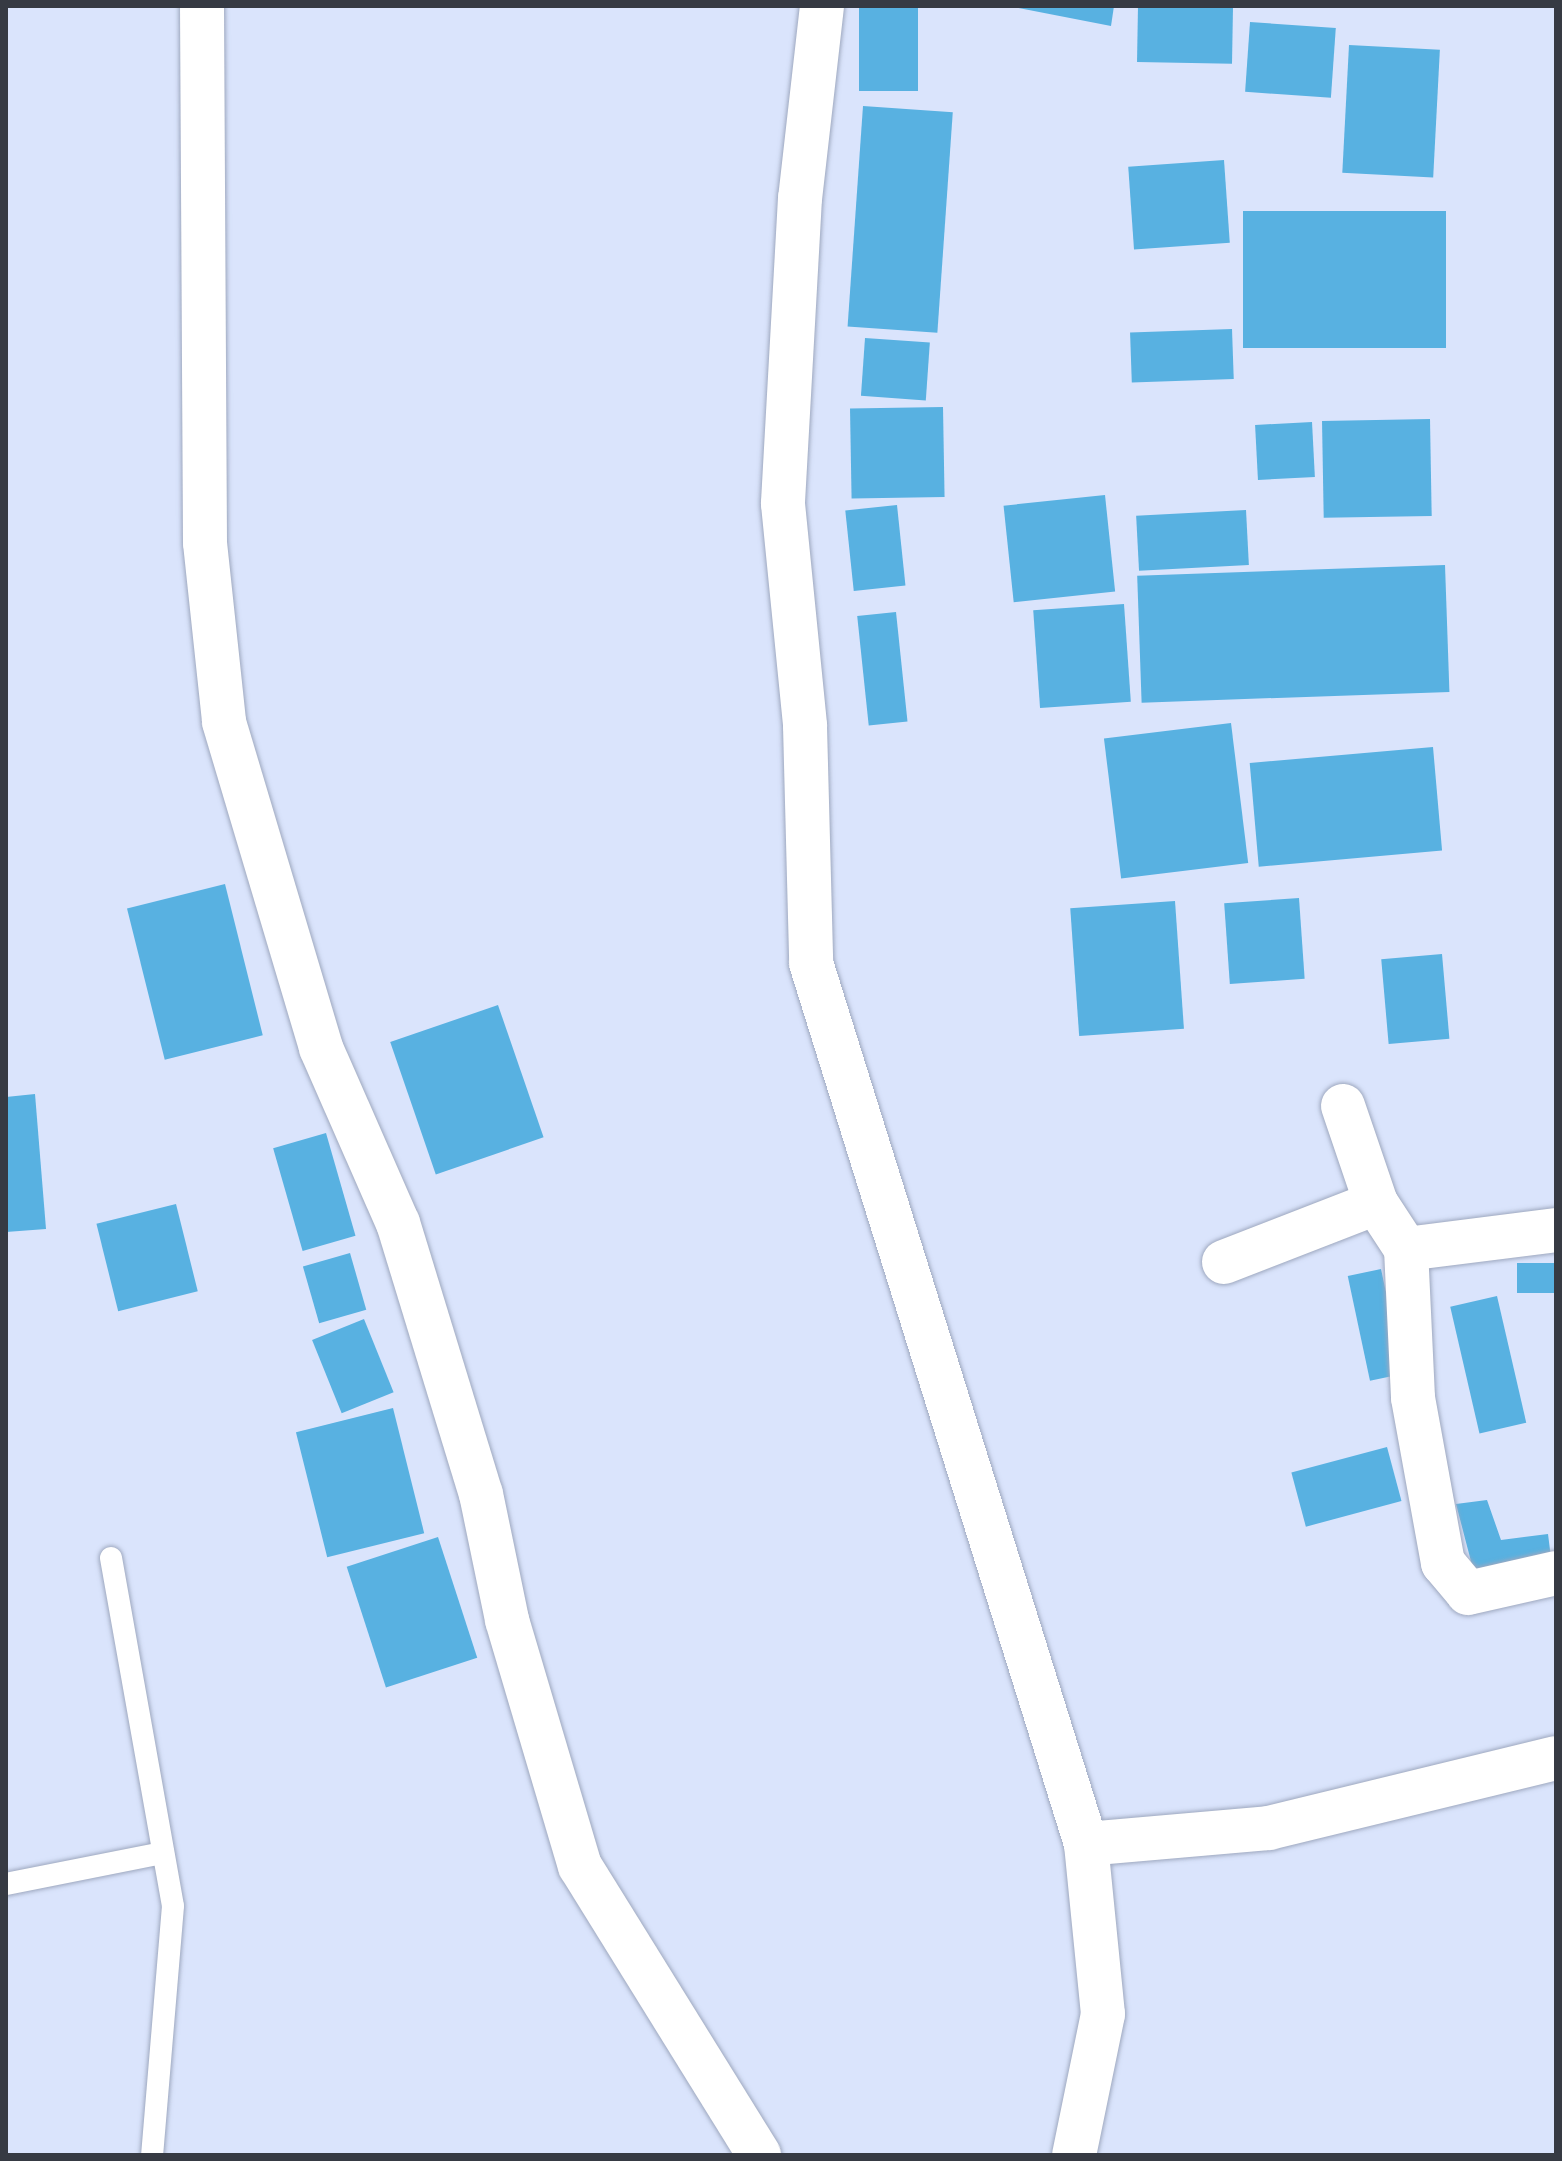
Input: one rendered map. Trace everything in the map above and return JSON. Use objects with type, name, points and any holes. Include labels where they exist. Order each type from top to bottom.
[{"type":"street","points":[[202,6],[205,543],[224,722],[321,1048],[398,1223],[481,1494],[507,1620],[580,1866],[759,2155]]},
{"type":"street","points":[[822,6],[800,198],[783,504],[805,726],[811,963],[1086,1844],[1103,2014],[1074,2155]]},
{"type":"street","points":[[1343,1106],[1376,1203],[1406,1249],[1413,1398],[1443,1563],[1468,1593],[1556,1573]]},
{"type":"street","points":[[1224,1262],[1376,1203]]},
{"type":"street","points":[[1406,1249],[1556,1230]]},
{"type":"street","points":[[1086,1844],[1269,1828],[1556,1758]]},
{"type":"lane","points":[[111,1558],[173,1906],[169,2016],[152,2155]]},
{"type":"lane","points":[[6,1884],[163,1853]]},
{"type":"building","points":[[859,6],[918,6],[918,91],[859,91]]},
{"type":"building","points":[[1008,6],[1114,6],[1111,26]]},
{"type":"building","points":[[1138,6],[1233,8],[1232,64],[1137,62]]},
{"type":"building","points":[[1250,22],[1336,28],[1331,98],[1245,92]]},
{"type":"building","points":[[1349,45],[1440,50],[1433,178],[1342,173]]},
{"type":"building","points":[[863,106],[953,112],[937,333],[848,326]]},
{"type":"building","points":[[1224,160],[1230,243],[1134,249],[1128,167]]},
{"type":"building","points":[[1243,211],[1446,211],[1446,348],[1243,348]]},
{"type":"building","points":[[1232,329],[1234,379],[1132,383],[1130,333]]},
{"type":"building","points":[[865,338],[930,343],[926,400],[861,396]]},
{"type":"building","points":[[943,407],[945,497],[852,499],[850,409]]},
{"type":"building","points":[[1430,419],[1432,516],[1324,518],[1322,421]]},
{"type":"building","points":[[1312,422],[1315,477],[1258,480],[1255,425]]},
{"type":"building","points":[[1105,495],[1115,591],[1014,602],[1004,506]]},
{"type":"building","points":[[897,505],[905,586],[854,591],[845,510]]},
{"type":"building","points":[[1246,510],[1249,565],[1139,571],[1136,516]]},
{"type":"building","points":[[1445,565],[1449,692],[1142,703],[1137,576]]},
{"type":"building","points":[[1124,604],[1131,702],[1040,708],[1033,610]]},
{"type":"building","points":[[896,612],[907,721],[869,725],[857,616]]},
{"type":"building","points":[[1231,723],[1248,863],[1121,879],[1104,739]]},
{"type":"building","points":[[1433,747],[1442,851],[1259,867],[1250,763]]},
{"type":"building","points":[[225,884],[263,1035],[165,1060],[127,908]]},
{"type":"building","points":[[1299,898],[1305,979],[1230,984],[1224,903]]},
{"type":"building","points":[[1175,901],[1184,1029],[1079,1036],[1070,908]]},
{"type":"building","points":[[1442,954],[1449,1039],[1389,1044],[1381,959]]},
{"type":"building","points":[[498,1005],[544,1137],[436,1174],[390,1042]]},
{"type":"building","points":[[35,1094],[46,1229],[6,1232],[6,1097]]},
{"type":"building","points":[[326,1133],[355,1236],[303,1251],[273,1148]]},
{"type":"building","points":[[176,1204],[198,1291],[118,1311],[96,1224]]},
{"type":"building","points":[[350,1253],[366,1310],[319,1323],[303,1267]]},
{"type":"building","points":[[1517,1263],[1556,1263],[1556,1293],[1517,1293]]},
{"type":"building","points":[[1381,1269],[1403,1374],[1370,1381],[1348,1276]]},
{"type":"building","points":[[1497,1296],[1526,1423],[1479,1433],[1450,1307]]},
{"type":"building","points":[[364,1319],[394,1392],[342,1413],[312,1340]]},
{"type":"building","points":[[393,1408],[424,1533],[327,1557],[296,1432]]},
{"type":"building","points":[[1387,1447],[1401,1501],[1306,1527],[1291,1473]]},
{"type":"building","points":[[1487,1500],[1501,1540],[1548,1534],[1552,1566],[1473,1569],[1456,1504]]},
{"type":"building","points":[[438,1537],[477,1658],[386,1687],[347,1567]]}]
